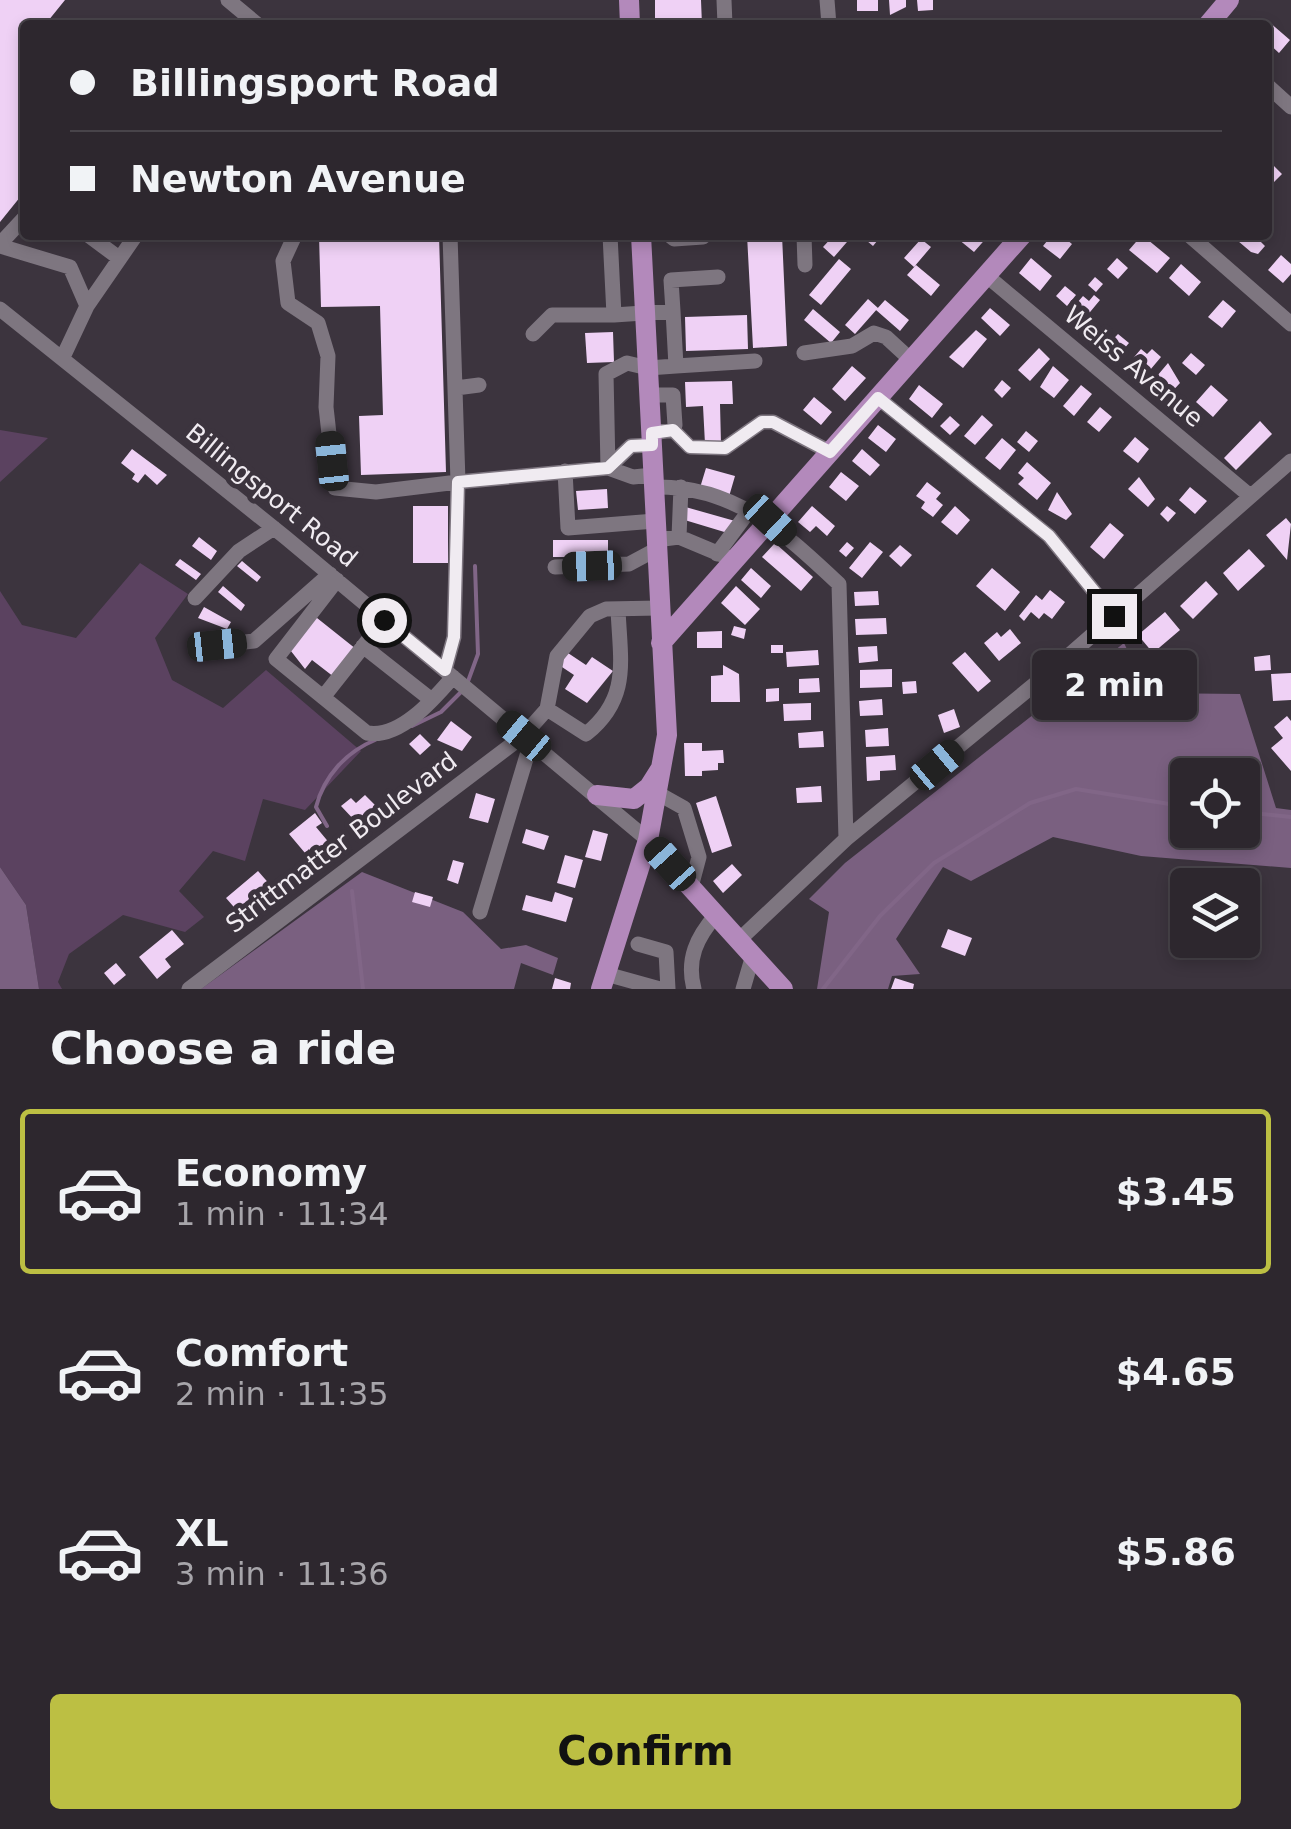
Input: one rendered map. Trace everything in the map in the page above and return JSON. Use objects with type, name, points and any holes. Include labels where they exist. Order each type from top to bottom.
[{"type":"main road","points":[[1212,20],[1229,0]]},
{"type":"main road","points":[[603,982],[648,840],[667,735],[653,481],[659,436],[650,394],[641,240]]},
{"type":"main road","points":[[661,643],[725,556],[770,520],[1018,240]]},
{"type":"main road","points":[[596,795],[620,801],[634,799],[649,787],[664,762]]},
{"type":"main road","points":[[648,840],[783,989]]},
{"type":"street","points":[[228,0],[252,20]]},
{"type":"street","points":[[1272,90],[1291,107]]},
{"type":"street","points":[[20,223],[0,245],[70,267],[87,306]]},
{"type":"street","points":[[293,240],[283,261],[288,303],[318,323],[328,356],[326,407],[335,488],[376,492],[608,468],[681,486],[770,520],[839,584],[846,840]]},
{"type":"street","points":[[334,577],[276,658],[367,733],[376,734],[413,718],[429,698],[457,680],[454,637],[458,482],[450,240]]},
{"type":"street","points":[[610,240],[614,316]]},
{"type":"street","points":[[804,240],[805,265]]},
{"type":"street","points":[[1196,240],[1291,324]]},
{"type":"street","points":[[63,358],[87,306],[126,243]]},
{"type":"street","name":"Weiss Avenue","points":[[986,276],[1249,495]]},
{"type":"street","points":[[676,366],[671,280],[718,277]]},
{"type":"street","name":"Billingsport Road","points":[[0,309],[334,577],[648,840]]},
{"type":"street","points":[[534,334],[552,315],[614,316],[673,311]]},
{"type":"street","points":[[804,353],[852,346],[874,333],[886,337],[911,360]]},
{"type":"street","points":[[608,468],[606,374],[627,363],[648,368],[755,361]]},
{"type":"street","points":[[456,388],[479,385]]},
{"type":"street","points":[[878,398],[1049,536],[1114,616]]},
{"type":"street","points":[[608,468],[631,446],[659,436],[690,447],[725,448],[762,422],[773,422],[830,452]]},
{"type":"street","points":[[743,989],[746,947],[846,840],[1290,463]]},
{"type":"street","points":[[565,471],[568,528],[679,537],[725,556],[749,511]]},
{"type":"street","points":[[679,537],[681,486]]},
{"type":"street","points":[[195,598],[239,551],[274,528]]},
{"type":"street","points":[[555,567],[630,564],[656,537]]},
{"type":"street","points":[[217,645],[254,641],[334,577]]},
{"type":"street","points":[[480,912],[527,739],[547,710],[557,656],[590,616],[618,609],[660,608]]},
{"type":"street","points":[[547,710],[586,734],[616,699],[620,682],[618,609]]},
{"type":"street","points":[[324,696],[384,620]]},
{"type":"street","points":[[363,646],[429,698]]},
{"type":"street","name":"Strittmatter Boulevard","points":[[188,989],[527,739]]},
{"type":"street","points":[[659,794],[684,808],[700,856],[691,888]]},
{"type":"street","points":[[694,989],[693,953],[700,934],[716,915]]},
{"type":"street","points":[[638,944],[666,952],[668,989]]},
{"type":"street","points":[[603,982],[660,989]]},
{"type":"shaded area","points":[[0,430],[48,438],[0,482]]},
{"type":"shaded area","points":[[140,563],[188,594],[155,638],[172,680],[223,708],[266,670],[361,751],[305,810],[263,799],[245,861],[213,851],[179,891],[204,917],[185,932],[123,915],[69,954],[58,982],[62,989],[39,989],[26,905],[0,867],[0,591],[22,625],[76,638]]},
{"type":"shaded area","points":[[1124,643],[1148,693],[1240,694],[1276,808],[1291,810],[1291,868],[1141,856],[1053,837],[971,881],[943,867],[896,939],[920,974],[892,976],[888,989],[817,989],[829,912],[809,899],[845,863]]},
{"type":"shaded area","points":[[0,867],[26,905],[39,989],[0,989]]},
{"type":"shaded area","points":[[362,872],[463,912],[501,949],[526,945],[558,958],[553,975],[521,963],[514,989],[201,989]]},
{"type":"building","points":[[0,0],[65,0],[49,20],[20,20],[20,197],[0,222]]},
{"type":"building","points":[[655,0],[701,0],[702,20],[655,20]]},
{"type":"building","points":[[857,0],[878,0],[878,11],[857,11]]},
{"type":"building","points":[[889,0],[906,0],[906,7],[890,15]]},
{"type":"building","points":[[917,0],[933,0],[933,10],[918,11]]},
{"type":"building","points":[[1272,24],[1290,40],[1279,53],[1272,47]]},
{"type":"building","points":[[1272,164],[1282,174],[1272,184]]},
{"type":"building","points":[[319,240],[439,240],[446,472],[361,475],[359,416],[383,415],[380,306],[321,307]]},
{"type":"building","points":[[747,240],[782,240],[787,346],[753,348]]},
{"type":"building","points":[[829,240],[849,240],[834,257],[823,247]]},
{"type":"building","points":[[920,240],[931,247],[914,267],[904,258]]},
{"type":"building","points":[[959,240],[985,240],[974,252]]},
{"type":"building","points":[[1048,240],[1067,240],[1072,244],[1060,259],[1043,246]]},
{"type":"building","points":[[1138,240],[1148,240],[1170,258],[1157,273],[1129,250]]},
{"type":"building","points":[[1261,240],[1265,246],[1258,254],[1238,241]]},
{"type":"building","points":[[1281,255],[1291,264],[1291,274],[1283,283],[1268,270]]},
{"type":"building","points":[[1031,258],[1052,276],[1040,291],[1019,273]]},
{"type":"building","points":[[1117,258],[1128,268],[1118,279],[1107,269]]},
{"type":"building","points":[[839,259],[851,269],[821,305],[809,295]]},
{"type":"building","points":[[1181,264],[1201,282],[1189,296],[1169,278]]},
{"type":"building","points":[[916,265],[940,285],[931,296],[907,275]]},
{"type":"building","points":[[1095,277],[1103,284],[1096,292],[1088,285]]},
{"type":"building","points":[[1065,286],[1076,295],[1067,306],[1056,296]]},
{"type":"building","points":[[1094,295],[1100,300],[1076,329],[1064,318],[1083,296],[1089,301]]},
{"type":"building","points":[[868,299],[878,308],[855,334],[845,325]]},
{"type":"building","points":[[885,300],[909,320],[900,331],[876,310]]},
{"type":"building","points":[[1223,300],[1236,311],[1222,328],[1208,317]]},
{"type":"building","points":[[990,308],[1010,325],[1000,336],[981,318]]},
{"type":"building","points":[[813,309],[840,332],[831,343],[804,320]]},
{"type":"building","points":[[747,315],[748,349],[686,351],[685,317]]},
{"type":"building","points":[[976,330],[987,339],[963,368],[949,357]]},
{"type":"building","points":[[613,332],[614,362],[587,363],[585,333]]},
{"type":"building","points":[[1118,334],[1129,343],[1116,358],[1105,348]]},
{"type":"building","points":[[1039,348],[1050,359],[1030,381],[1018,370]]},
{"type":"building","points":[[1141,349],[1147,354],[1152,349],[1161,357],[1145,376],[1129,363]]},
{"type":"building","points":[[1191,353],[1205,365],[1196,375],[1182,363]]},
{"type":"building","points":[[1168,363],[1180,383],[1168,396],[1152,382]]},
{"type":"building","points":[[852,366],[866,378],[845,401],[832,389]]},
{"type":"building","points":[[1053,366],[1069,380],[1054,398],[1040,387]]},
{"type":"building","points":[[1002,380],[1011,388],[1002,398],[994,390]]},
{"type":"building","points":[[732,381],[733,404],[720,404],[721,444],[705,444],[703,406],[686,407],[685,382]]},
{"type":"building","points":[[919,385],[943,404],[932,418],[909,399]]},
{"type":"building","points":[[1081,385],[1092,394],[1074,416],[1063,406]]},
{"type":"building","points":[[1211,385],[1228,400],[1213,417],[1196,402]]},
{"type":"building","points":[[814,397],[832,412],[821,425],[803,410]]},
{"type":"building","points":[[1100,407],[1112,417],[1099,432],[1087,422]]},
{"type":"building","points":[[982,415],[993,425],[975,445],[964,436]]},
{"type":"building","points":[[950,416],[960,425],[950,435],[940,426]]},
{"type":"building","points":[[1260,421],[1272,434],[1236,470],[1224,458]]},
{"type":"building","points":[[878,425],[896,439],[886,452],[868,438]]},
{"type":"building","points":[[1026,431],[1038,441],[1029,452],[1017,442]]},
{"type":"building","points":[[1135,437],[1149,449],[1138,463],[1123,451]]},
{"type":"building","points":[[1002,438],[1016,450],[1000,470],[985,458]]},
{"type":"building","points":[[132,449],[167,475],[157,485],[145,474],[138,483],[132,479],[135,474],[121,463]]},
{"type":"building","points":[[862,449],[880,465],[870,476],[852,461]]},
{"type":"building","points":[[1027,462],[1051,483],[1037,500],[1018,484],[1024,478],[1018,473]]},
{"type":"building","points":[[706,468],[735,476],[728,500],[699,491]]},
{"type":"building","points":[[841,472],[859,486],[846,501],[829,487]]},
{"type":"building","points":[[1139,477],[1155,499],[1148,507],[1128,489]]},
{"type":"building","points":[[927,482],[941,493],[936,499],[943,505],[933,517],[921,508],[925,502],[916,496]]},
{"type":"building","points":[[1190,487],[1207,501],[1195,514],[1179,500]]},
{"type":"building","points":[[607,489],[608,508],[578,510],[576,491]]},
{"type":"building","points":[[1057,492],[1072,514],[1066,520],[1048,510]]},
{"type":"building","points":[[413,506],[448,506],[448,563],[413,563]]},
{"type":"building","points":[[682,506],[735,521],[731,534],[678,518]]},
{"type":"building","points":[[812,506],[835,526],[827,536],[816,526],[810,532],[798,522]]},
{"type":"building","points":[[955,506],[970,520],[957,535],[941,522]]},
{"type":"building","points":[[1167,506],[1176,513],[1168,522],[1160,514]]},
{"type":"building","points":[[1286,518],[1291,524],[1287,560],[1266,535]]},
{"type":"building","points":[[1110,523],[1124,535],[1104,559],[1090,547]]},
{"type":"building","points":[[199,537],[217,551],[211,560],[192,546]]},
{"type":"building","points":[[553,540],[608,540],[608,557],[553,557]]},
{"type":"building","points":[[847,542],[854,548],[846,557],[839,551]]},
{"type":"building","points":[[870,542],[883,552],[862,578],[849,568]]},
{"type":"building","points":[[775,543],[813,577],[801,591],[762,557]]},
{"type":"building","points":[[900,545],[912,555],[901,567],[889,556]]},
{"type":"building","points":[[1249,549],[1265,566],[1238,591],[1223,573]]},
{"type":"building","points":[[180,559],[201,574],[196,580],[175,565]]},
{"type":"building","points":[[242,561],[261,577],[257,582],[237,566]]},
{"type":"building","points":[[751,568],[771,586],[761,598],[741,580]]},
{"type":"building","points":[[992,568],[1020,592],[1005,611],[976,586]]},
{"type":"building","points":[[1206,581],[1218,594],[1193,619],[1180,606]]},
{"type":"building","points":[[223,586],[245,605],[241,611],[218,592]]},
{"type":"building","points":[[736,586],[760,609],[745,625],[721,603]]},
{"type":"building","points":[[1050,590],[1065,602],[1052,619],[1044,613],[1039,619],[1031,612],[1024,621],[1019,616],[1036,595],[1042,600]]},
{"type":"building","points":[[878,591],[879,605],[855,606],[854,592]]},
{"type":"building","points":[[204,607],[231,622],[227,629],[198,618]]},
{"type":"building","points":[[1165,612],[1180,630],[1153,653],[1138,635]]},
{"type":"building","points":[[312,614],[356,649],[334,677],[312,660],[305,669],[287,646]]},
{"type":"building","points":[[886,618],[887,634],[856,635],[855,619]]},
{"type":"building","points":[[734,626],[746,629],[744,639],[731,635]]},
{"type":"building","points":[[1010,629],[1021,643],[999,661],[984,643],[997,632],[1001,637]]},
{"type":"building","points":[[722,631],[722,648],[697,648],[697,632]]},
{"type":"building","points":[[771,645],[783,645],[783,653],[771,653]]},
{"type":"building","points":[[877,646],[878,661],[859,663],[858,647]]},
{"type":"building","points":[[818,650],[819,665],[787,667],[786,652]]},
{"type":"building","points":[[965,652],[991,681],[978,692],[952,663]]},
{"type":"building","points":[[1172,652],[1183,664],[1166,680],[1155,668]]},
{"type":"building","points":[[568,653],[586,665],[592,657],[613,671],[587,703],[565,689],[574,675],[559,665]]},
{"type":"building","points":[[1270,655],[1271,670],[1255,671],[1254,657]]},
{"type":"building","points":[[723,665],[739,674],[740,702],[711,702],[711,676],[723,675]]},
{"type":"building","points":[[892,669],[892,687],[860,688],[860,670]]},
{"type":"building","points":[[1291,673],[1291,700],[1273,701],[1271,674]]},
{"type":"building","points":[[819,678],[820,692],[799,693],[799,679]]},
{"type":"building","points":[[916,681],[917,693],[903,694],[902,682]]},
{"type":"building","points":[[779,688],[779,701],[766,702],[766,689]]},
{"type":"building","points":[[882,699],[883,715],[860,716],[859,701]]},
{"type":"building","points":[[811,703],[811,720],[784,721],[783,704]]},
{"type":"building","points":[[954,709],[960,727],[944,733],[938,715]]},
{"type":"building","points":[[1287,716],[1291,721],[1291,771],[1271,748],[1283,738],[1274,727]]},
{"type":"building","points":[[451,721],[472,737],[462,751],[437,740]]},
{"type":"building","points":[[888,728],[889,746],[866,747],[865,730]]},
{"type":"building","points":[[823,731],[824,747],[799,748],[798,733]]},
{"type":"building","points":[[420,734],[431,745],[420,755],[409,744]]},
{"type":"building","points":[[684,743],[702,743],[702,751],[723,750],[724,763],[718,763],[718,770],[702,771],[702,776],[685,776]]},
{"type":"building","points":[[895,755],[896,770],[880,771],[880,780],[867,781],[866,757]]},
{"type":"building","points":[[821,786],[822,802],[797,803],[796,788]]},
{"type":"building","points":[[476,793],[495,799],[488,823],[469,818]]},
{"type":"building","points":[[365,795],[376,806],[357,823],[341,806],[351,798],[356,803]]},
{"type":"building","points":[[716,796],[732,846],[712,853],[696,803]]},
{"type":"building","points":[[315,813],[322,823],[316,827],[331,845],[316,858],[309,849],[305,853],[289,834]]},
{"type":"building","points":[[526,829],[549,836],[544,850],[522,843]]},
{"type":"building","points":[[593,830],[608,834],[601,861],[585,857]]},
{"type":"building","points":[[565,855],[583,860],[575,888],[557,883]]},
{"type":"building","points":[[453,860],[464,863],[458,884],[447,880]]},
{"type":"building","points":[[732,864],[742,875],[723,893],[713,881]]},
{"type":"building","points":[[258,871],[272,887],[240,914],[226,898]]},
{"type":"building","points":[[415,892],[433,897],[430,907],[412,902]]},
{"type":"building","points":[[555,892],[573,898],[566,922],[522,910],[526,895],[552,902]]},
{"type":"building","points":[[948,929],[972,938],[965,956],[941,947]]},
{"type":"building","points":[[172,930],[184,944],[165,959],[171,967],[157,979],[139,957]]},
{"type":"building","points":[[116,963],[126,975],[114,985],[104,973]]},
{"type":"building","points":[[555,978],[571,983],[570,989],[552,989]]},
{"type":"building","points":[[895,978],[914,984],[913,989],[891,989]]},
{"type":"waterway","points":[[467,684],[478,654],[475,566]]},
{"type":"waterway","points":[[412,726],[441,712],[461,692]]},
{"type":"waterway","points":[[327,826],[316,807],[325,785],[346,758],[375,740]]},
{"type":"waterway","points":[[823,989],[880,916],[934,863],[1030,803],[1076,789],[1170,804]]},
{"type":"waterway","points":[[1260,814],[1291,817]]},
{"type":"waterway","points":[[352,891],[363,989]]},
{"type":"route","points":[[384,620],[445,670],[454,637],[454,498],[458,482],[608,468],[631,446],[652,445],[652,433],[673,430],[690,447],[725,448],[762,422],[773,422],[830,452],[878,398],[1049,536],[1114,616]]}]
